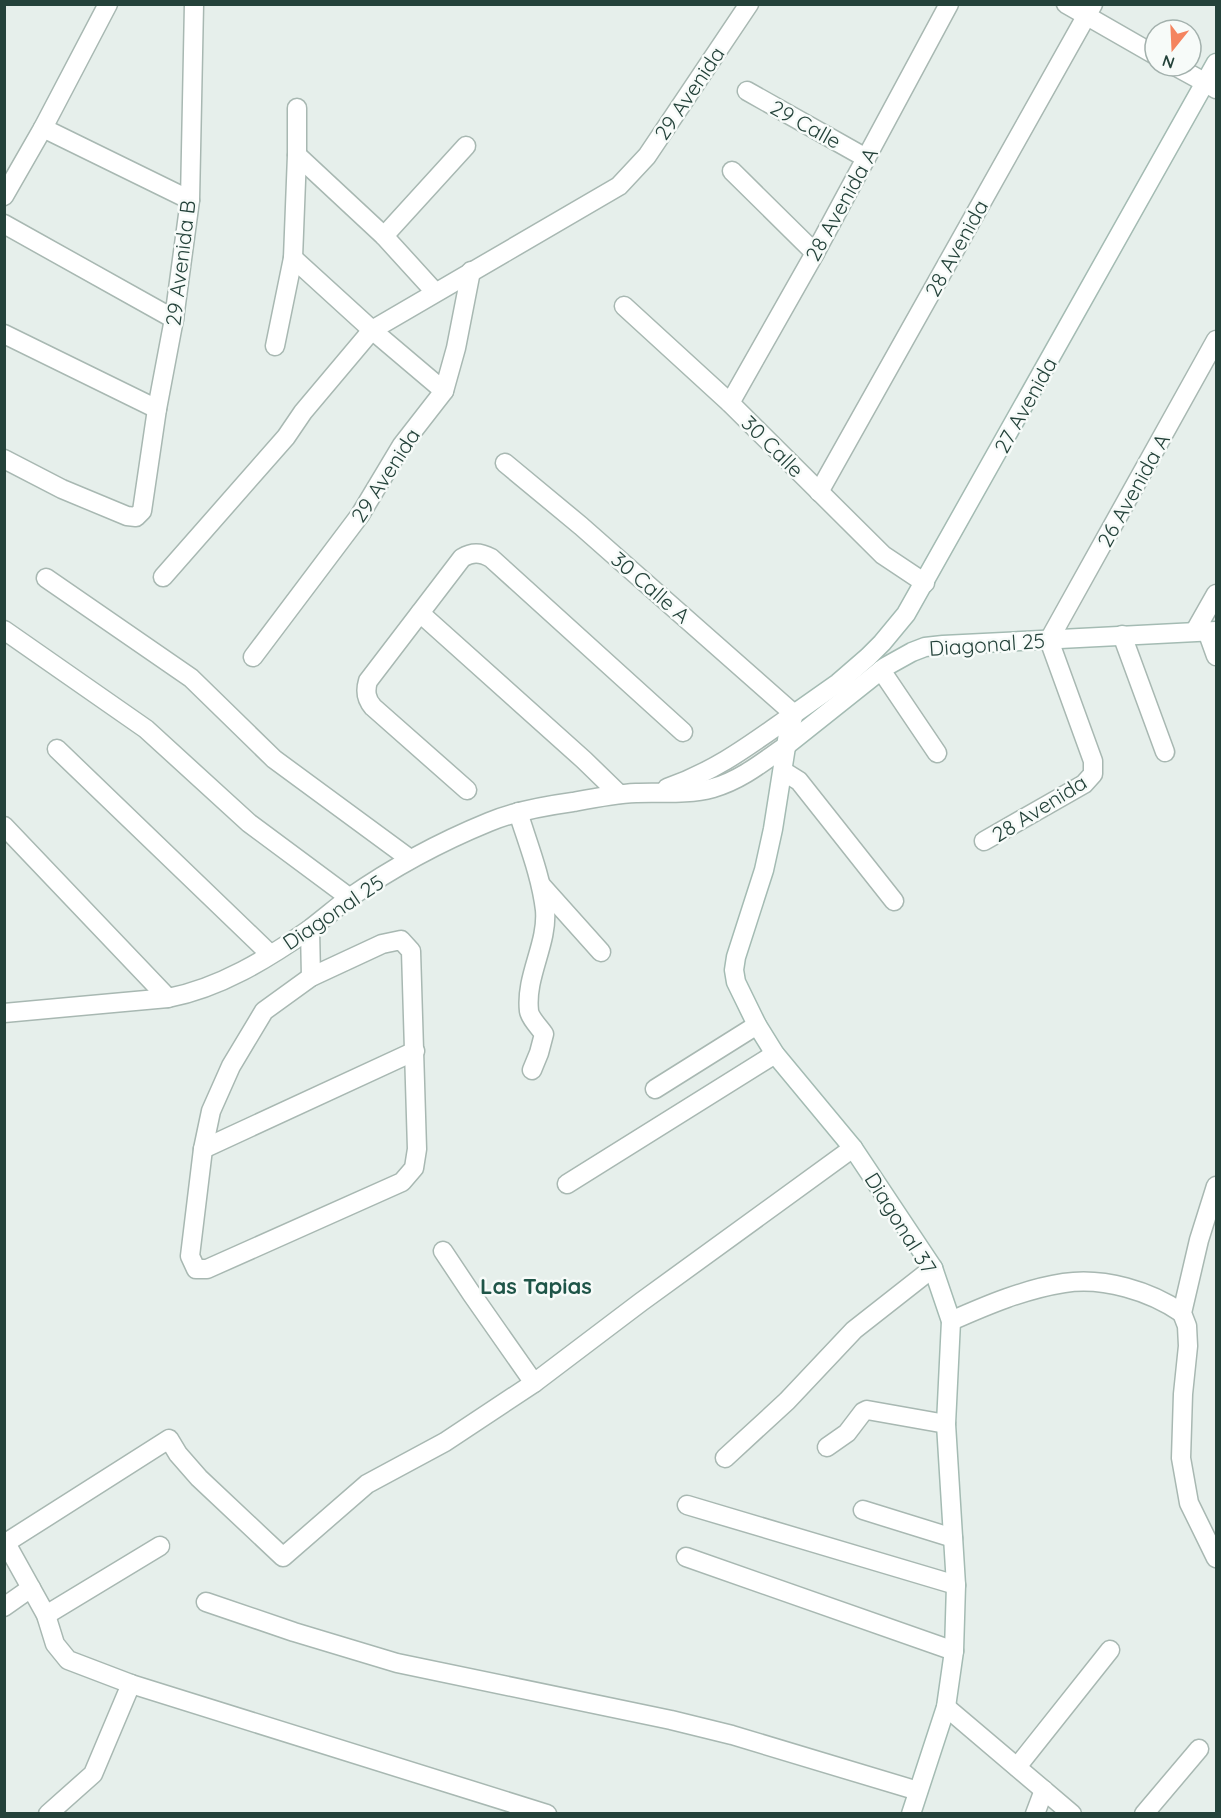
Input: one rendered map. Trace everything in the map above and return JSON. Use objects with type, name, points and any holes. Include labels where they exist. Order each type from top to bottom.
[{"type":"street","points":[[6,189],[43,128],[108,4]]},
{"type":"street","name":"29 Avenida B","points":[[4,459],[62,489],[127,516],[136,517],[141,511],[174,319],[190,200],[194,4]]},
{"type":"street","name":"29 Avenida","points":[[163,577],[286,437],[303,412],[372,330],[619,186],[647,156],[749,4]]},
{"type":"street","name":"28 Avenida A","points":[[730,403],[815,253],[949,4]]},
{"type":"street","points":[[1066,4],[1090,10],[1143,47]]},
{"type":"street","name":"28 Avenida","points":[[819,492],[1090,10]]},
{"type":"street","name":"27 Avenida","points":[[794,714],[838,683],[875,650],[906,614],[1211,86],[1216,63]]},
{"type":"street","points":[[1197,78],[1211,86]]},
{"type":"street","name":"29 Calle","points":[[747,91],[866,158]]},
{"type":"street","points":[[275,346],[293,258],[297,108]]},
{"type":"street","points":[[43,128],[190,200]]},
{"type":"street","points":[[384,236],[466,146]]},
{"type":"street","points":[[297,155],[384,236],[435,292]]},
{"type":"street","points":[[732,171],[815,253]]},
{"type":"street","points":[[4,224],[174,319]]},
{"type":"street","points":[[293,258],[372,330],[444,391]]},
{"type":"street","name":"29 Avenida","points":[[253,657],[360,515],[402,445],[444,391],[456,348],[471,271]]},
{"type":"street","name":"30 Calle","points":[[624,306],[730,403],[883,555],[925,583]]},
{"type":"street","points":[[4,334],[157,409]]},
{"type":"street","name":"26 Avenida A","points":[[1048,640],[1216,340]]},
{"type":"street","name":"30 Calle A","points":[[505,463],[590,533],[794,714]]},
{"type":"street","points":[[467,790],[373,707],[366,691],[368,681],[462,558],[474,553],[486,555],[683,732]]},
{"type":"street","points":[[46,578],[191,678],[274,759],[410,860]]},
{"type":"street","points":[[1216,594],[1206,631],[1216,656]]},
{"type":"street","points":[[420,613],[619,794]]},
{"type":"street","points":[[895,629],[912,652]]},
{"type":"street","points":[[4,630],[147,729],[249,823],[350,898]]},
{"type":"street","name":"Diagonal 25","points":[[4,1013],[168,998],[189,994],[219,983],[270,954],[310,929],[350,898],[410,860],[490,822],[518,812],[619,794],[694,792],[729,782],[756,768],[881,670],[925,647],[1206,631]]},
{"type":"street","points":[[1122,636],[1165,752]]},
{"type":"street","name":"28 Avenida","points":[[984,841],[1084,784],[1093,774],[1093,761],[1048,640]]},
{"type":"street","points":[[881,670],[937,753]]},
{"type":"street","name":"Diagonal 25","points":[[657,792],[724,763],[794,714]]},
{"type":"street","name":"Diagonal 37","points":[[794,714],[764,870],[735,963],[736,982],[757,1025],[775,1054],[853,1148],[933,1268],[951,1321],[946,1424],[956,1585],[954,1651],[946,1707],[911,1814]]},
{"type":"street","points":[[57,749],[270,954]]},
{"type":"street","points":[[783,771],[799,781],[894,901]]},
{"type":"street","points":[[518,812],[541,885],[545,913],[543,939],[531,983],[529,1013],[544,1034],[532,1070]]},
{"type":"street","points":[[4,826],[168,998]]},
{"type":"street","points":[[541,885],[601,952]]},
{"type":"street","points":[[310,929],[311,977]]},
{"type":"street","points":[[401,940],[411,951],[415,1051],[417,1149],[414,1168],[402,1182],[207,1269],[196,1269],[190,1256],[211,1111],[231,1066],[264,1011],[311,977],[382,944],[401,940]]},
{"type":"street","points":[[655,1089],[757,1025]]},
{"type":"street","points":[[204,1149],[415,1051]]},
{"type":"street","points":[[567,1184],[775,1054]]},
{"type":"street","points":[[547,1814],[131,1684],[68,1660],[55,1644],[46,1615],[5,1544],[169,1439],[178,1454],[199,1478],[283,1557],[367,1484],[445,1442],[534,1383],[853,1148]]},
{"type":"street","points":[[1182,1313],[1199,1240],[1216,1186]]},
{"type":"street","points":[[444,1251],[534,1383]]},
{"type":"street","points":[[725,1458],[787,1401],[854,1330],[933,1268]]},
{"type":"street","points":[[951,1321],[1031,1290],[1066,1282],[1099,1283],[1135,1290],[1165,1301],[1182,1313],[1187,1326],[1188,1346],[1183,1394],[1181,1458],[1189,1503],[1216,1558]]},
{"type":"street","points":[[827,1447],[847,1433],[867,1410],[946,1424]]},
{"type":"street","points":[[687,1505],[956,1585]]},
{"type":"street","points":[[863,1510],[953,1538]]},
{"type":"street","points":[[46,1615],[160,1546]]},
{"type":"street","points":[[686,1557],[954,1651]]},
{"type":"street","points":[[4,1606],[31,1588]]},
{"type":"street","points":[[206,1602],[294,1632],[397,1663],[671,1720],[732,1735],[918,1791]]},
{"type":"street","points":[[1017,1767],[1110,1650]]},
{"type":"street","points":[[48,1814],[93,1774],[131,1684]]},
{"type":"street","points":[[946,1707],[1072,1814]]},
{"type":"street","points":[[1144,1814],[1199,1749]]},
{"type":"street","points":[[1035,1814],[1044,1790]]},
{"type":"district","name":"Las Tapias","points":[[536,1286]]}]
